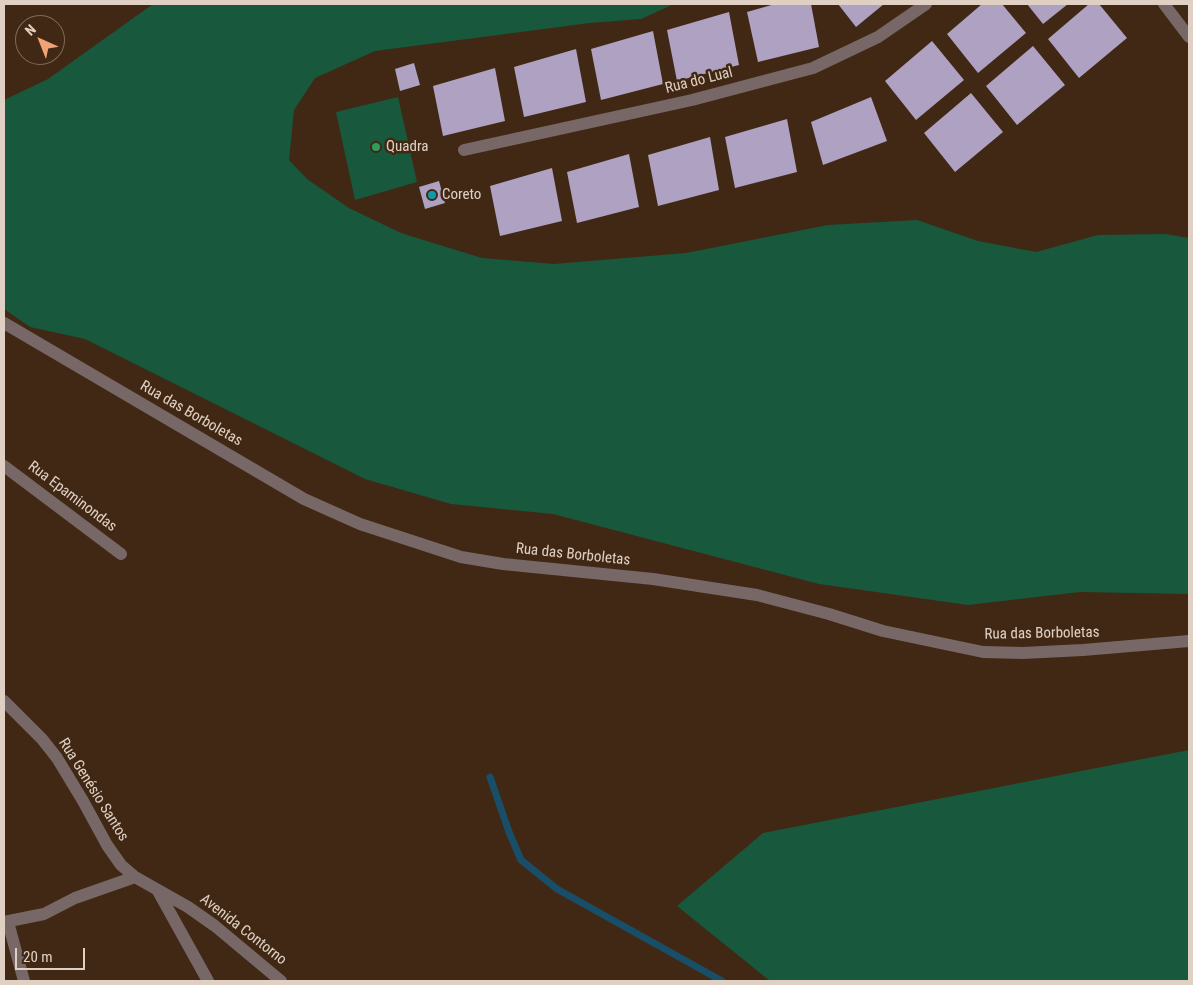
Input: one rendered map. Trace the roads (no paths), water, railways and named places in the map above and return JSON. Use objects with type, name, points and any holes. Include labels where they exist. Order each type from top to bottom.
[{"type":"street","name":"Rua do Lual","points":[[464,150],[692,100],[813,68],[878,37],[926,4]]},
{"type":"street","points":[[1164,4],[1189,37]]},
{"type":"street","name":"Rua das Borboletas","points":[[4,323],[304,499],[360,524],[461,558],[654,579],[757,596],[829,614],[883,631],[982,652],[1074,651],[1189,641]]},
{"type":"street","name":"Rua Epaminondas","points":[[4,466],[122,554]]},
{"type":"street","name":"Rua Genésio Santos","points":[[4,701],[42,739],[57,758],[84,801],[107,845],[121,865],[134,877],[158,891]]},
{"type":"street","points":[[24,981],[6,922],[44,914],[75,898],[134,877]]},
{"type":"street","points":[[158,891],[208,981]]},
{"type":"street","name":"Avenida Contorno","points":[[158,891],[188,907],[215,926],[281,981]]},
{"type":"waterway","points":[[490,777],[521,860],[557,889],[722,981]]},
{"type":"place","name":"Quadra","points":[[376,147]]},
{"type":"place","name":"Coreto","points":[[432,195]]}]
